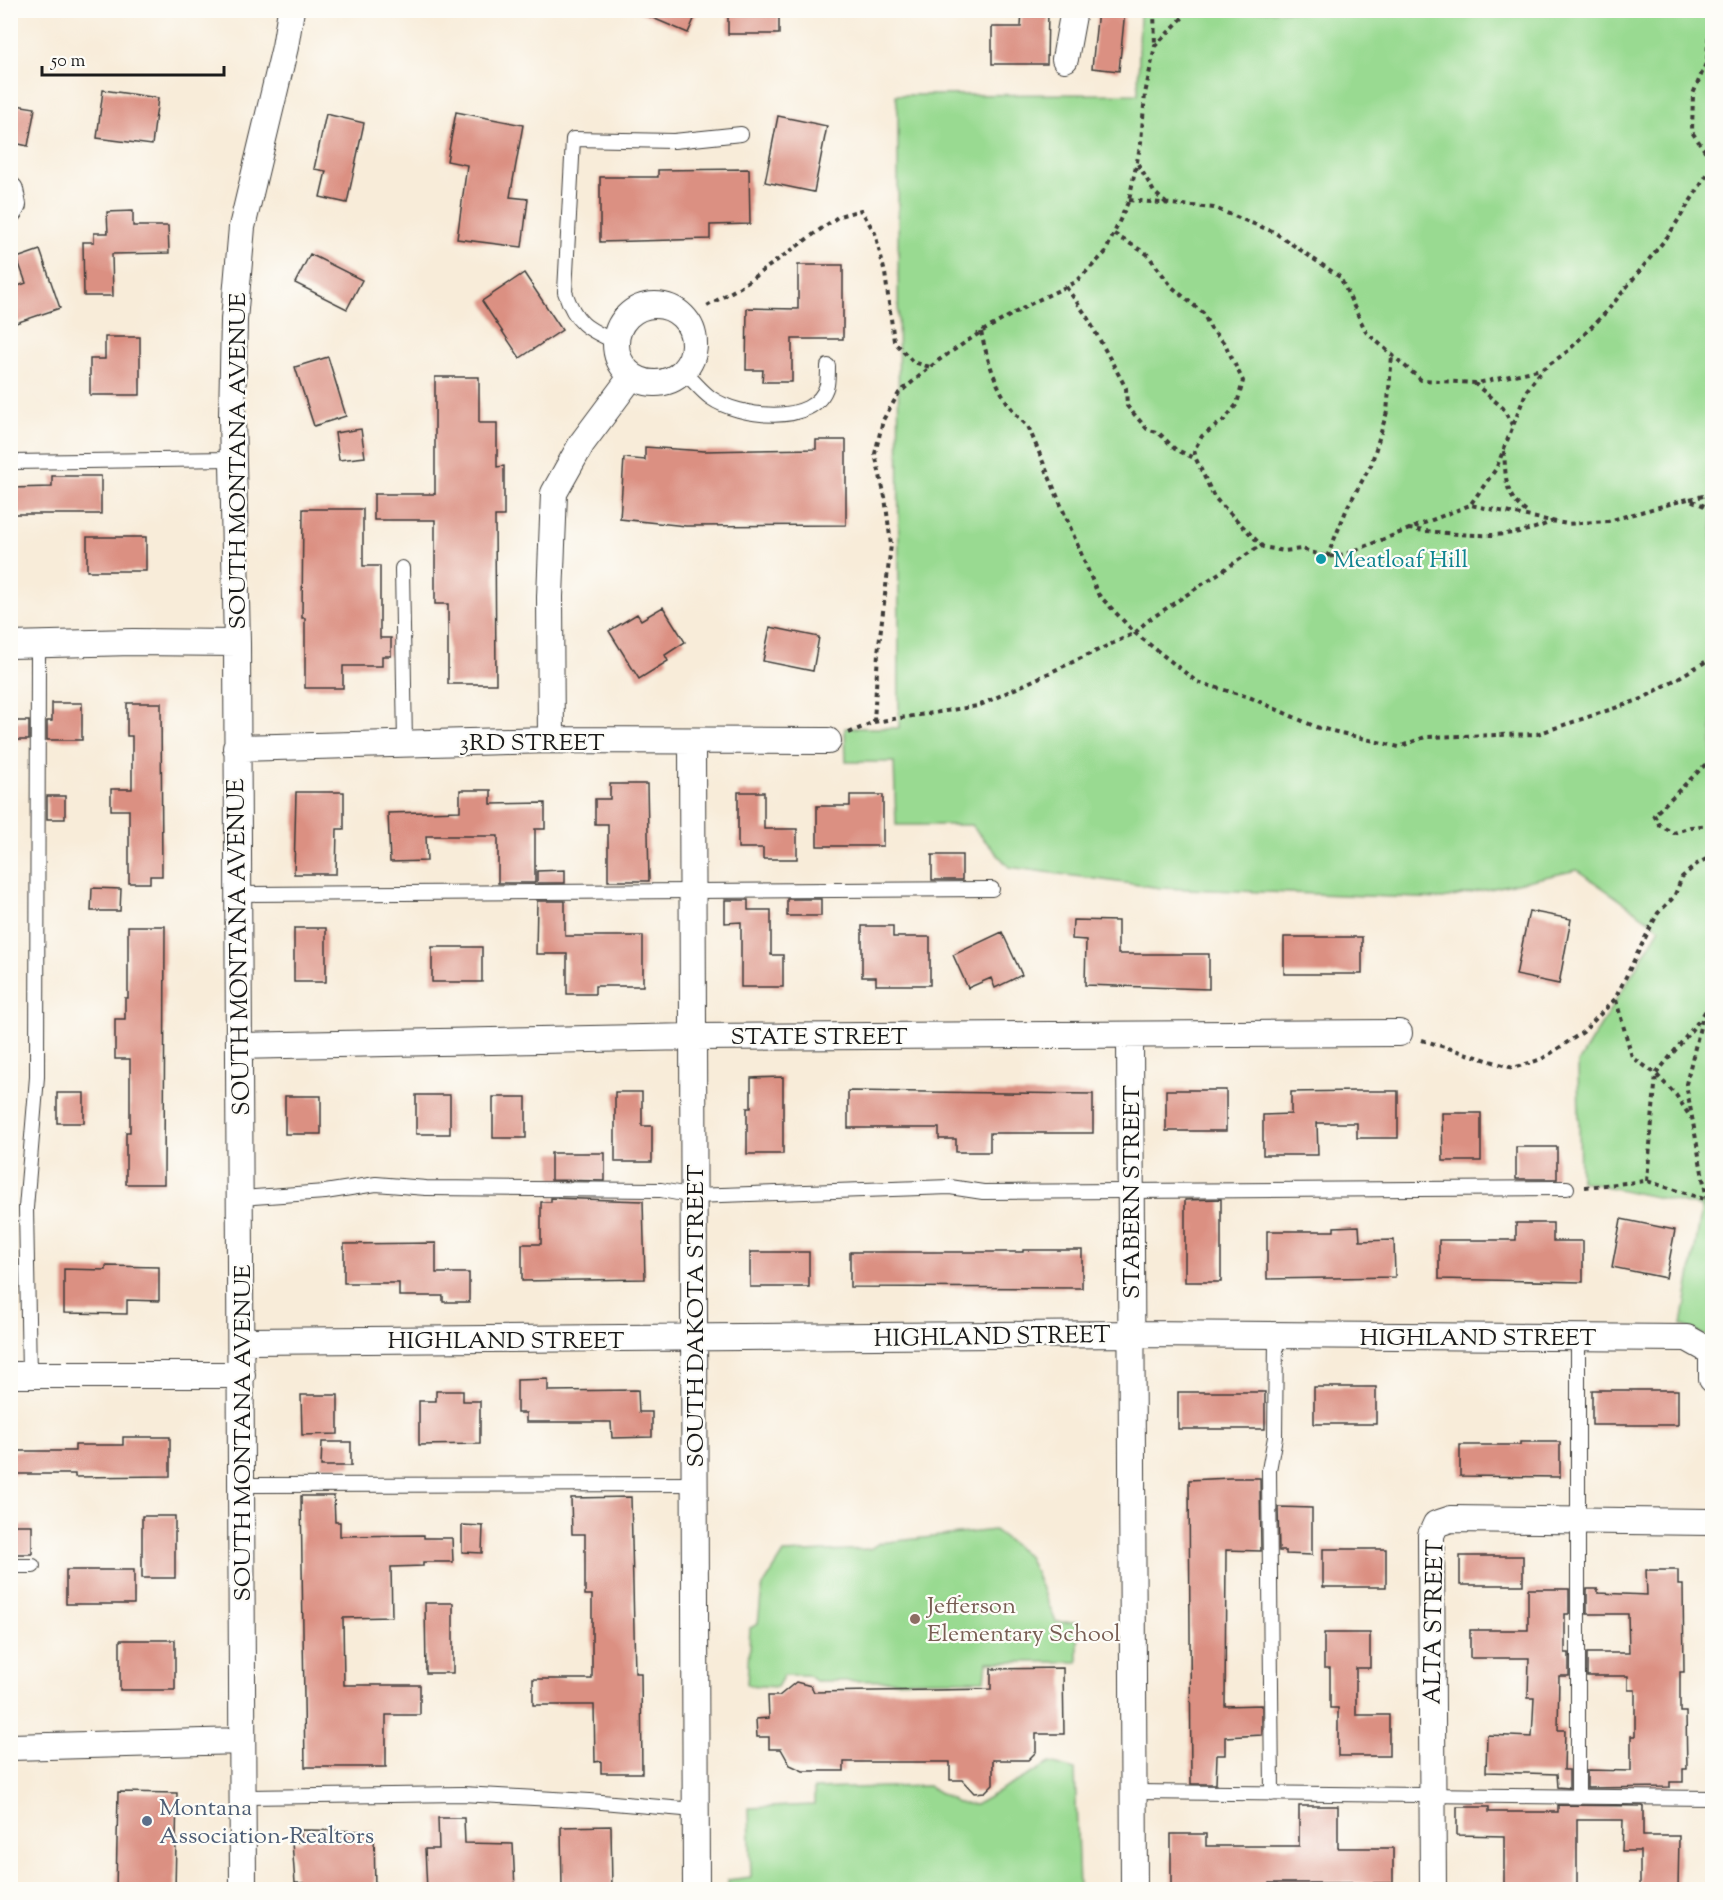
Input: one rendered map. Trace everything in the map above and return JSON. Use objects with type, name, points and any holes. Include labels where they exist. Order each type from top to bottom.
[{"type":"street","name":"SOUTH MONTANA AVENUE","points":[[243,1890],[237,643],[232,459],[234,321],[243,226],[285,47],[291,10]]},
{"type":"street","points":[[1065,59],[1074,10]]},
{"type":"street","points":[[10,190],[13,205],[10,210]]},
{"type":"street","points":[[648,305],[672,308],[686,320],[694,337],[695,350],[684,372],[673,380],[660,383],[646,382],[632,376],[620,362],[616,342],[619,328],[636,310],[648,305]]},
{"type":"street","points":[[551,740],[550,597],[554,493],[582,443],[632,376]]},
{"type":"street","points":[[10,645],[237,643]]},
{"type":"street","name":"3RD STREET","points":[[236,748],[551,740],[828,741]]},
{"type":"street","name":"SOUTH DAKOTA STREET","points":[[692,742],[696,1890]]},
{"type":"street","name":"STATE STREET","points":[[240,1046],[693,1037],[1399,1033]]},
{"type":"street","name":"STABERN STREET","points":[[1130,1035],[1134,1890]]},
{"type":"street","name":"HIGHLAND STREET","points":[[242,1341],[1131,1334],[1687,1338],[1712,1352],[1713,1379]]},
{"type":"street","points":[[20,1375],[242,1375]]},
{"type":"street","name":"ALTA STREET","points":[[1433,1890],[1431,1534],[1436,1524],[1451,1519],[1713,1522]]},
{"type":"street","points":[[10,1747],[242,1741]]},
{"type":"lane","points":[[616,342],[586,328],[571,312],[565,292],[573,139],[674,141],[741,134]]},
{"type":"lane","points":[[684,372],[711,398],[734,410],[771,416],[797,413],[814,402],[826,387],[828,366]]},
{"type":"lane","points":[[10,462],[232,459]]},
{"type":"lane","points":[[402,568],[405,744]]},
{"type":"lane","points":[[20,1375],[26,1209],[37,1077],[39,645]]},
{"type":"lane","points":[[238,894],[992,889]]},
{"type":"lane","points":[[241,1198],[325,1192],[376,1184],[426,1188],[661,1190],[694,1196],[950,1187],[983,1192],[1567,1188]]},
{"type":"lane","points":[[1272,1794],[1269,1470],[1275,1437],[1276,1335]]},
{"type":"lane","points":[[1578,1337],[1578,1797]]},
{"type":"lane","points":[[242,1485],[696,1484]]},
{"type":"lane","points":[[10,1566],[33,1566]]},
{"type":"lane","points":[[1134,1792],[1432,1797],[1713,1798]]},
{"type":"lane","points":[[242,1797],[462,1794],[695,1810]]},
{"type":"path","points":[[874,722],[878,653],[891,545],[885,497],[875,454],[883,420],[899,393],[931,367],[981,332],[1076,282],[1105,253],[1129,200],[1137,161],[1145,94],[1155,46],[1154,10]]},
{"type":"path","points":[[1155,46],[1190,10]]},
{"type":"path","points":[[1710,10],[1707,61],[1693,94],[1692,132],[1713,161]]},
{"type":"path","points":[[1137,161],[1154,192],[1166,204]]},
{"type":"path","points":[[1470,505],[1496,469],[1527,390],[1543,369],[1568,351],[1608,310],[1668,236],[1713,167]]},
{"type":"path","points":[[1129,200],[1214,208],[1274,232],[1340,277],[1366,332],[1421,380],[1474,383],[1543,369]]},
{"type":"path","points":[[707,306],[740,287],[839,216],[861,210],[875,233],[883,263],[894,341],[913,362],[931,367]]},
{"type":"path","points":[[1113,234],[1147,254],[1172,287],[1203,313],[1211,329],[1225,344],[1243,381],[1238,404],[1224,420],[1202,436],[1194,450],[1214,497],[1261,545],[1284,551],[1302,549],[1327,557],[1346,554],[1406,528],[1470,505],[1567,524],[1608,521],[1713,494]]},
{"type":"path","points":[[1066,287],[1086,315],[1126,388],[1127,406],[1147,429],[1159,433],[1175,450],[1196,459]]},
{"type":"path","points":[[981,332],[988,362],[1014,414],[1028,426],[1098,594],[1135,633],[1197,682],[1249,697],[1316,727],[1399,747],[1425,737],[1537,734],[1642,699],[1713,658]]},
{"type":"path","points":[[1327,557],[1348,506],[1371,465],[1387,412],[1392,355]]},
{"type":"path","points":[[1474,383],[1503,408],[1512,426]]},
{"type":"path","points":[[1504,451],[1507,486],[1515,504],[1531,516]]},
{"type":"path","points":[[1688,499],[1713,509]]},
{"type":"path","points":[[1406,528],[1487,537],[1504,532],[1529,532],[1553,521]]},
{"type":"path","points":[[828,741],[874,722],[978,706],[1135,633],[1146,622],[1261,545]]},
{"type":"path","points":[[1713,758],[1654,815],[1660,826],[1674,833],[1690,827],[1713,825]]},
{"type":"path","points":[[1399,1033],[1513,1068],[1542,1059],[1583,1032],[1616,999],[1658,913],[1674,897],[1682,877],[1697,864],[1713,856]]},
{"type":"path","points":[[1616,999],[1632,1057],[1656,1074],[1676,1095],[1692,1121]]},
{"type":"path","points":[[1647,1181],[1656,1074],[1713,1001]]},
{"type":"path","points":[[1703,1015],[1686,1083],[1707,1200],[1713,1212]]},
{"type":"path","points":[[1567,1188],[1647,1181],[1707,1200]]},
{"type":"green space","points":[[1140,11],[1712,11],[1712,1339],[1682,1325],[1702,1207],[1580,1181],[1578,1063],[1660,928],[1577,870],[1443,899],[1161,888],[1009,867],[971,825],[896,825],[894,762],[846,762],[845,728],[899,728],[898,113],[896,95],[1138,94]]},
{"type":"green space","points":[[994,1530],[1028,1556],[1056,1622],[1078,1622],[1078,1662],[987,1662],[985,1680],[815,1681],[807,1675],[784,1675],[777,1687],[747,1685],[750,1628],[758,1624],[762,1588],[784,1553],[870,1549],[879,1543]]},
{"type":"green space","points":[[1050,1763],[1075,1770],[1079,1889],[728,1889],[728,1880],[751,1877],[749,1808],[814,1805],[814,1789],[928,1786],[957,1803],[975,1805]]},
{"type":"building","points":[[634,10],[698,10],[688,33]]},
{"type":"building","points":[[728,10],[779,10],[779,34],[728,34]]},
{"type":"building","points":[[1022,10],[1048,10],[1047,64],[992,64],[992,27],[1021,27]]},
{"type":"building","points":[[1098,10],[1125,10],[1119,71],[1092,68]]},
{"type":"building","points":[[103,90],[158,98],[152,145],[97,138]]},
{"type":"building","points":[[10,104],[35,108],[28,146],[10,142]]},
{"type":"building","points":[[456,112],[523,125],[510,197],[528,199],[522,247],[457,239],[467,165],[447,161]]},
{"type":"building","points":[[326,114],[364,123],[347,203],[320,197],[326,171],[314,169]]},
{"type":"building","points":[[778,116],[827,126],[814,192],[765,182]]},
{"type":"building","points":[[749,169],[750,224],[710,225],[710,239],[600,242],[600,177],[658,177],[658,170]]},
{"type":"building","points":[[133,211],[133,226],[168,226],[169,253],[112,254],[113,296],[84,296],[83,242],[94,242],[94,233],[108,233],[107,212]]},
{"type":"building","points":[[40,250],[60,308],[10,325],[10,289],[26,283],[17,258]]},
{"type":"building","points":[[310,254],[362,280],[347,309],[295,283]]},
{"type":"building","points":[[798,265],[843,265],[843,339],[792,339],[792,382],[762,382],[763,370],[746,370],[747,308],[798,309]]},
{"type":"building","points":[[524,273],[562,330],[520,358],[482,301]]},
{"type":"building","points":[[105,337],[140,337],[140,395],[90,395],[90,359],[105,359]]},
{"type":"building","points":[[328,357],[346,416],[314,426],[295,367]]},
{"type":"building","points":[[435,377],[479,377],[479,423],[497,423],[497,467],[504,466],[504,516],[495,516],[496,684],[448,684],[448,604],[435,604],[435,520],[374,520],[374,494],[435,494]]},
{"type":"building","points":[[361,429],[365,457],[339,460],[335,433]]},
{"type":"building","points":[[816,440],[846,440],[846,525],[686,526],[620,519],[624,458],[645,460],[645,447],[704,451],[816,449]]},
{"type":"building","points":[[52,476],[101,476],[101,514],[10,514],[10,488],[52,487]]},
{"type":"building","points":[[303,509],[363,509],[363,566],[380,566],[380,638],[391,638],[391,656],[382,656],[382,666],[343,666],[343,688],[305,688],[305,618],[302,618]]},
{"type":"building","points":[[87,537],[146,537],[146,571],[87,571]]},
{"type":"building","points":[[663,607],[685,642],[665,655],[668,661],[639,679],[609,631],[637,614],[641,620]]},
{"type":"building","points":[[770,627],[819,637],[813,671],[763,661]]},
{"type":"building","points":[[52,703],[82,703],[82,740],[47,740],[47,721],[52,721]]},
{"type":"building","points":[[127,703],[161,703],[162,876],[150,876],[150,883],[129,883],[129,810],[111,810],[111,789],[132,789],[132,736],[127,736]]},
{"type":"building","points":[[10,721],[29,721],[29,740],[10,740]]},
{"type":"building","points":[[610,784],[647,784],[649,881],[608,881],[608,824],[595,824],[595,799],[610,799]]},
{"type":"building","points":[[460,790],[491,790],[491,804],[545,803],[545,829],[535,829],[535,883],[498,883],[498,836],[426,836],[427,861],[390,862],[388,813],[460,811]]},
{"type":"building","points":[[296,792],[344,792],[344,829],[337,829],[336,874],[294,874]]},
{"type":"building","points":[[738,792],[764,792],[764,829],[797,829],[797,859],[763,859],[763,848],[738,848]]},
{"type":"building","points":[[850,795],[883,795],[883,846],[817,846],[817,806],[850,806]]},
{"type":"building","points":[[47,796],[65,796],[65,819],[47,819]]},
{"type":"building","points":[[932,855],[962,855],[962,880],[932,880]]},
{"type":"building","points":[[565,870],[565,883],[537,883],[537,871]]},
{"type":"building","points":[[92,888],[121,889],[120,911],[91,911]]},
{"type":"building","points":[[787,899],[821,899],[821,916],[787,916]]},
{"type":"building","points":[[725,900],[748,900],[748,910],[771,910],[771,955],[783,955],[783,987],[741,987],[741,922],[725,923]]},
{"type":"building","points":[[537,901],[565,901],[565,936],[643,936],[643,986],[595,986],[595,994],[567,994],[567,954],[536,954]]},
{"type":"building","points":[[1529,911],[1571,919],[1559,984],[1516,975]]},
{"type":"building","points":[[1073,920],[1118,921],[1118,954],[1209,954],[1209,989],[1085,985],[1086,940],[1072,939]]},
{"type":"building","points":[[128,926],[165,926],[164,1184],[126,1184],[126,1132],[130,1132],[130,1059],[115,1059],[115,1019],[125,1019],[125,998],[128,998]]},
{"type":"building","points":[[862,926],[893,926],[893,937],[930,937],[930,985],[876,985],[876,977],[862,977]]},
{"type":"building","points":[[294,928],[326,928],[326,982],[294,982]]},
{"type":"building","points":[[1002,932],[1022,975],[995,988],[991,978],[968,988],[953,955]]},
{"type":"building","points":[[1284,937],[1362,937],[1362,974],[1284,974]]},
{"type":"building","points":[[432,947],[482,947],[482,982],[432,982]]},
{"type":"building","points":[[783,1077],[783,1154],[747,1154],[747,1108],[751,1108],[751,1078]]},
{"type":"building","points":[[1166,1090],[1226,1090],[1226,1131],[1166,1131]]},
{"type":"building","points":[[848,1091],[1093,1094],[1093,1133],[990,1133],[990,1152],[956,1152],[956,1139],[939,1139],[939,1128],[848,1128]]},
{"type":"building","points":[[1398,1091],[1398,1138],[1357,1138],[1357,1123],[1317,1123],[1318,1155],[1263,1155],[1263,1115],[1291,1114],[1291,1092]]},
{"type":"building","points":[[615,1092],[642,1092],[642,1126],[652,1126],[652,1162],[615,1162]]},
{"type":"building","points":[[57,1093],[84,1093],[84,1123],[57,1123]]},
{"type":"building","points":[[416,1095],[450,1095],[450,1134],[416,1134]]},
{"type":"building","points":[[285,1096],[321,1096],[321,1134],[285,1134]]},
{"type":"building","points":[[493,1097],[526,1097],[526,1138],[493,1138]]},
{"type":"building","points":[[1442,1113],[1481,1113],[1481,1161],[1443,1161]]},
{"type":"building","points":[[1516,1147],[1557,1147],[1557,1179],[1516,1179]]},
{"type":"building","points":[[551,1153],[605,1153],[605,1181],[551,1180]]},
{"type":"building","points":[[551,1198],[643,1201],[645,1279],[522,1281],[522,1244],[541,1244],[541,1202],[551,1202]]},
{"type":"building","points":[[1221,1199],[1221,1282],[1185,1282],[1185,1200]]},
{"type":"building","points":[[1621,1219],[1675,1230],[1666,1278],[1612,1267]]},
{"type":"building","points":[[1516,1223],[1553,1223],[1553,1241],[1583,1241],[1583,1282],[1439,1279],[1439,1240],[1516,1240]]},
{"type":"building","points":[[1359,1226],[1360,1241],[1394,1240],[1395,1277],[1267,1279],[1267,1231],[1334,1231],[1334,1227]]},
{"type":"building","points":[[436,1243],[436,1273],[469,1273],[469,1302],[443,1302],[443,1296],[399,1296],[399,1283],[344,1283],[344,1244]]},
{"type":"building","points":[[1023,1250],[1082,1250],[1082,1288],[850,1287],[850,1252],[1023,1252]]},
{"type":"building","points":[[750,1252],[809,1252],[809,1287],[750,1287]]},
{"type":"building","points":[[106,1266],[159,1267],[159,1301],[127,1300],[127,1314],[64,1313],[64,1269],[106,1270]]},
{"type":"building","points":[[548,1379],[548,1391],[638,1390],[639,1412],[652,1412],[652,1437],[612,1438],[611,1422],[526,1422],[526,1413],[517,1413],[517,1380]]},
{"type":"building","points":[[1314,1387],[1376,1387],[1376,1424],[1314,1424]]},
{"type":"building","points":[[1592,1390],[1678,1390],[1678,1425],[1592,1425]]},
{"type":"building","points":[[436,1391],[463,1391],[463,1401],[480,1401],[480,1444],[419,1445],[419,1401],[436,1401]]},
{"type":"building","points":[[1178,1392],[1265,1392],[1265,1429],[1178,1429]]},
{"type":"building","points":[[301,1395],[338,1395],[338,1434],[302,1435]]},
{"type":"building","points":[[123,1437],[170,1437],[170,1476],[75,1477],[75,1474],[10,1474],[10,1451],[75,1451],[75,1445],[123,1445]]},
{"type":"building","points":[[322,1442],[351,1442],[351,1466],[321,1466]]},
{"type":"building","points":[[1520,1442],[1560,1442],[1560,1477],[1460,1476],[1460,1445],[1520,1445]]},
{"type":"building","points":[[1260,1478],[1261,1551],[1226,1550],[1225,1706],[1262,1705],[1262,1735],[1225,1737],[1225,1755],[1217,1755],[1216,1784],[1191,1784],[1189,1480]]},
{"type":"building","points":[[301,1496],[334,1496],[335,1522],[340,1522],[340,1536],[424,1535],[424,1538],[452,1538],[453,1562],[423,1562],[423,1566],[391,1567],[392,1617],[343,1618],[344,1685],[420,1685],[420,1715],[386,1715],[386,1767],[305,1767]]},
{"type":"building","points":[[631,1497],[635,1673],[641,1673],[642,1773],[601,1773],[601,1761],[595,1762],[594,1705],[533,1705],[533,1679],[592,1679],[592,1595],[585,1595],[585,1534],[572,1534],[571,1498]]},
{"type":"building","points":[[1278,1507],[1312,1508],[1312,1555],[1286,1554],[1286,1551],[1279,1551]]},
{"type":"building","points":[[142,1516],[175,1516],[175,1578],[142,1578]]},
{"type":"building","points":[[10,1525],[32,1525],[32,1554],[10,1554]]},
{"type":"building","points":[[462,1525],[483,1526],[482,1553],[462,1552]]},
{"type":"building","points":[[1323,1549],[1386,1549],[1386,1587],[1323,1587]]},
{"type":"building","points":[[1460,1556],[1523,1556],[1523,1585],[1460,1585]]},
{"type":"building","points":[[66,1570],[134,1570],[134,1604],[66,1604]]},
{"type":"building","points":[[1646,1570],[1678,1570],[1678,1585],[1683,1585],[1684,1672],[1680,1672],[1680,1712],[1686,1712],[1687,1769],[1683,1769],[1683,1782],[1670,1782],[1670,1787],[1587,1788],[1587,1770],[1631,1771],[1631,1736],[1635,1736],[1635,1690],[1628,1690],[1628,1676],[1587,1676],[1587,1653],[1629,1653],[1628,1614],[1587,1614],[1587,1589],[1598,1589],[1598,1593],[1647,1595]]},
{"type":"building","points":[[1528,1589],[1569,1589],[1569,1614],[1565,1614],[1565,1653],[1569,1653],[1569,1676],[1559,1676],[1558,1730],[1565,1730],[1564,1770],[1569,1770],[1569,1788],[1558,1787],[1557,1774],[1486,1772],[1487,1735],[1532,1737],[1534,1698],[1528,1698],[1529,1658],[1470,1658],[1470,1630],[1528,1630]]},
{"type":"building","points":[[425,1603],[453,1603],[453,1673],[426,1673]]},
{"type":"building","points":[[1324,1633],[1370,1633],[1370,1668],[1356,1668],[1356,1715],[1389,1715],[1389,1756],[1338,1756],[1338,1708],[1330,1708],[1330,1668],[1324,1668]]},
{"type":"building","points":[[120,1640],[175,1640],[175,1690],[120,1690]]},
{"type":"building","points":[[1063,1668],[1064,1734],[1036,1734],[1036,1752],[1028,1760],[993,1760],[993,1784],[985,1792],[974,1793],[962,1780],[950,1780],[950,1762],[844,1762],[844,1771],[803,1771],[790,1765],[781,1749],[769,1749],[769,1737],[757,1737],[756,1719],[769,1718],[768,1696],[779,1696],[796,1682],[811,1686],[814,1692],[991,1689],[991,1669]]},
{"type":"building","name":"Montana Association-Realtors","points":[[118,1792],[177,1793],[175,1890],[116,1890]]},
{"type":"building","points":[[1558,1805],[1643,1806],[1643,1836],[1679,1836],[1678,1890],[1640,1890],[1640,1851],[1622,1851],[1623,1820],[1577,1820],[1577,1888],[1504,1888],[1504,1836],[1457,1835],[1457,1807],[1489,1807],[1489,1812],[1558,1812]]},
{"type":"building","points":[[1299,1806],[1338,1806],[1338,1848],[1393,1848],[1393,1883],[1269,1883],[1269,1890],[1171,1890],[1171,1834],[1206,1834],[1206,1846],[1299,1846]]},
{"type":"building","points":[[438,1818],[464,1818],[465,1843],[513,1844],[515,1890],[427,1890],[425,1849],[439,1849]]},
{"type":"building","points":[[611,1826],[612,1890],[562,1890],[561,1827]]},
{"type":"building","points":[[301,1830],[374,1831],[375,1890],[304,1890],[304,1883],[295,1883],[292,1842],[301,1842]]},
{"type":"place","name":"Meatloaf Hill","points":[[1321,559]]},
{"type":"place","name":"Jefferson Elementary School","points":[[915,1619]]},
{"type":"place","name":"Montana Association-Realtors","points":[[147,1821]]}]
